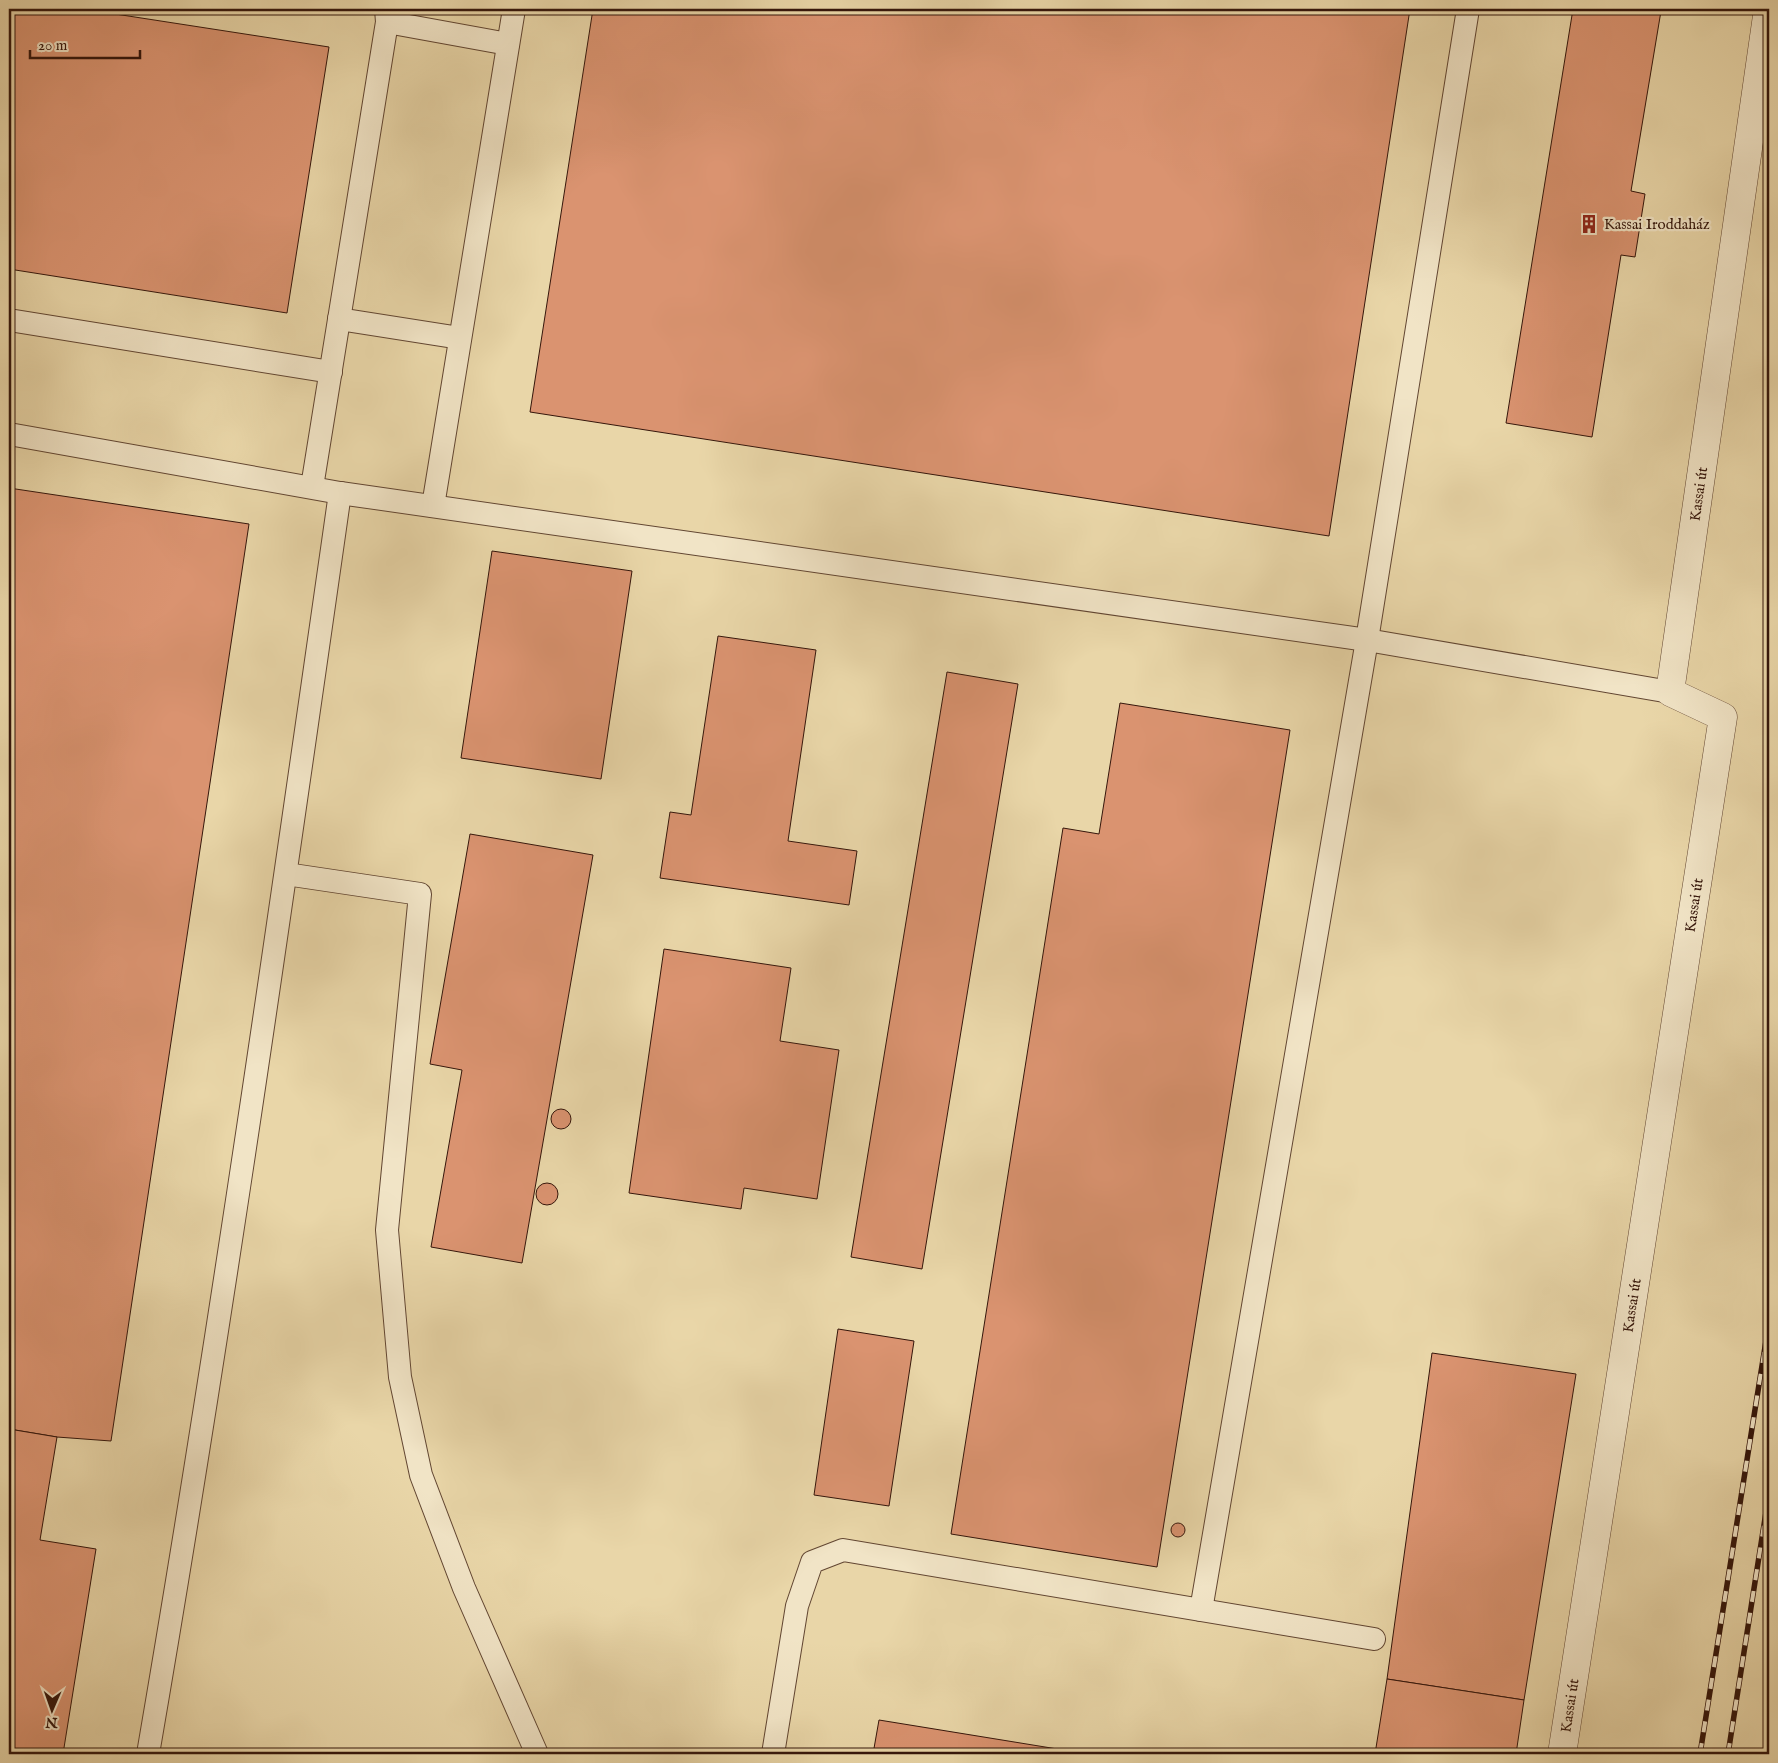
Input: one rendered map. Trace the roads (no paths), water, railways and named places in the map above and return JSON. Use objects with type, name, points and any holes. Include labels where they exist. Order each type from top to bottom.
[{"type":"street","name":"Kassai út","points":[[1562,1754],[1723,717],[1670,692],[1763,90],[1768,9]]},
{"type":"lane","points":[[433,506],[514,9]]},
{"type":"lane","points":[[1201,1610],[1367,640],[1468,9]]},
{"type":"lane","points":[[312,488],[340,319],[386,15],[508,44]]},
{"type":"lane","points":[[340,319],[460,338]]},
{"type":"lane","points":[[9,320],[331,372]]},
{"type":"lane","points":[[9,434],[340,493],[1367,640],[1670,692]]},
{"type":"lane","points":[[148,1754],[188,1525],[286,874],[340,493]]},
{"type":"lane","points":[[286,874],[420,894],[387,1230],[400,1377],[421,1475],[464,1588],[537,1754]]},
{"type":"lane","points":[[772,1754],[797,1606],[812,1562],[843,1550],[1374,1639]]},
{"type":"railway","points":[[1700,1754],[1769,1322]]},
{"type":"railway","points":[[1728,1754],[1769,1493]]},
{"type":"place","name":"Kassai Iroddaház","points":[[1589,224]]}]
